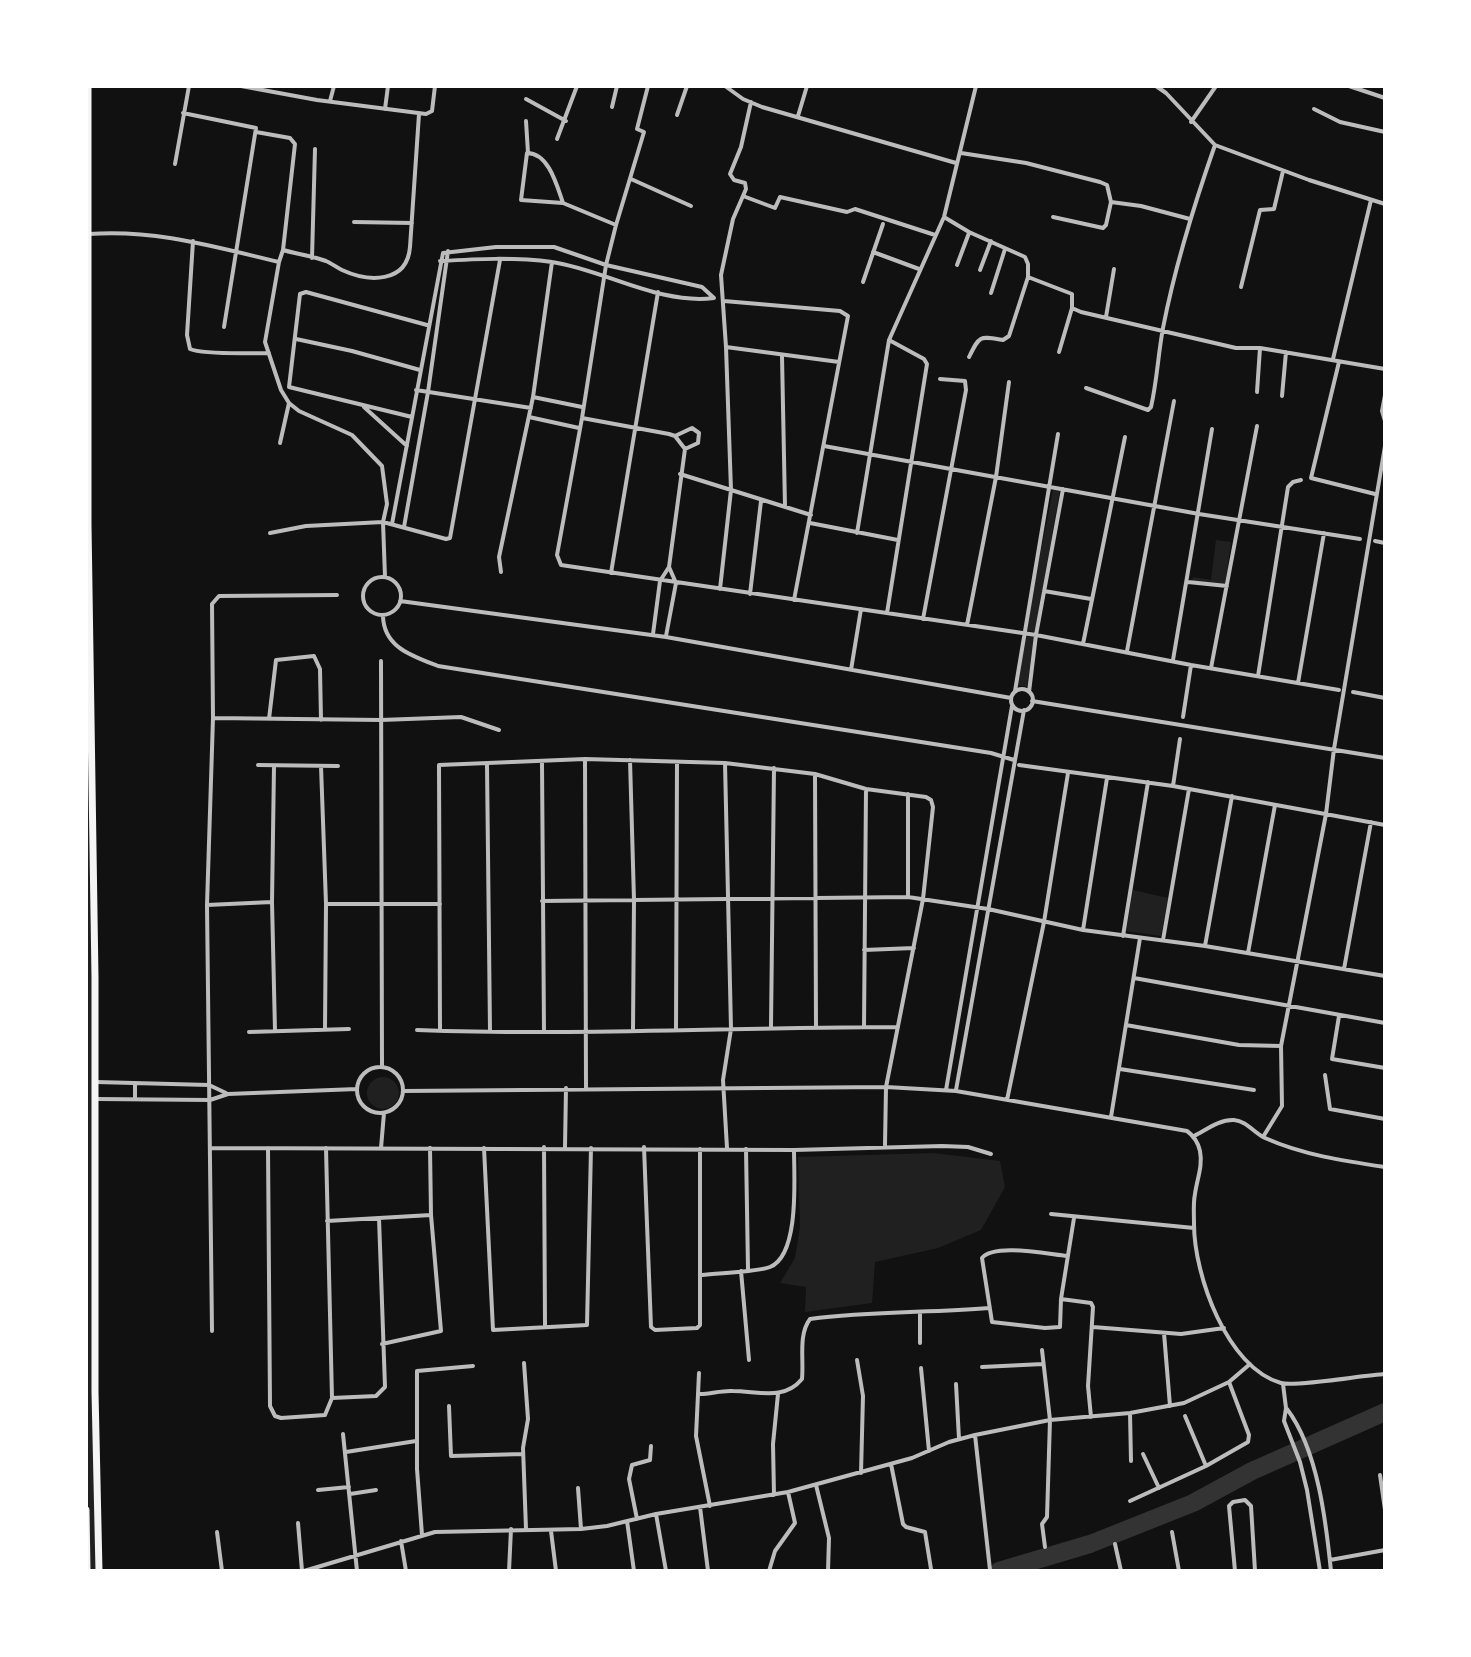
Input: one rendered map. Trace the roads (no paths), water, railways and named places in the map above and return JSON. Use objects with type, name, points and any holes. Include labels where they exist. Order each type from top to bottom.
[{"type":"main road","points":[[88,86],[88,640],[94,1082],[90,1209],[99,1571]]},
{"type":"main road","points":[[86,1510],[87,1571]]},
{"type":"street","points":[[175,164],[189,86]]},
{"type":"street","points":[[330,101],[334,86]]},
{"type":"street","points":[[385,109],[388,86]]},
{"type":"street","points":[[245,87],[429,114],[435,86]]},
{"type":"street","points":[[557,139],[577,86]]},
{"type":"street","points":[[612,107],[617,86]]},
{"type":"street","points":[[648,86],[637,129],[644,132],[606,265],[557,560],[566,567],[1036,635],[1339,690]]},
{"type":"street","points":[[677,115],[687,86]]},
{"type":"street","points":[[725,86],[751,102],[956,163]]},
{"type":"street","points":[[798,116],[807,86]]},
{"type":"street","points":[[857,533],[889,340],[944,217],[976,86]]},
{"type":"street","points":[[1156,86],[1215,145],[1385,204]]},
{"type":"street","points":[[1166,93],[1169,86]]},
{"type":"street","points":[[1191,122],[1216,86]]},
{"type":"street","points":[[1349,86],[1385,98]]},
{"type":"street","points":[[526,99],[566,121]]},
{"type":"street","points":[[720,589],[731,490],[721,275],[733,219],[746,185],[734,180],[730,174],[741,147],[751,102]]},
{"type":"street","points":[[1314,109],[1340,122],[1385,132]]},
{"type":"street","points":[[183,113],[254,126],[256,132],[224,327]]},
{"type":"street","points":[[283,250],[325,260],[341,270],[361,276],[387,277],[409,259],[419,114]]},
{"type":"street","points":[[526,121],[528,153],[521,200],[563,203],[616,225]]},
{"type":"street","points":[[256,132],[290,138],[295,144],[283,250],[265,342],[281,390],[289,403],[299,411],[352,435],[382,466],[387,504],[383,522],[385,577]]},
{"type":"street","points":[[1086,388],[1150,410],[1157,383],[1163,331],[1190,219],[1215,145]]},
{"type":"street","points":[[312,258],[315,149]]},
{"type":"street","points":[[528,153],[535,154],[544,162],[555,180],[563,203]]},
{"type":"street","points":[[961,153],[1026,163],[1107,185],[1111,202],[1103,228],[1053,217]]},
{"type":"street","points":[[1241,287],[1260,210],[1274,209],[1283,171]]},
{"type":"street","points":[[630,179],[691,206]]},
{"type":"street","points":[[743,196],[775,208],[780,197],[847,212],[855,209],[935,235]]},
{"type":"street","points":[[1333,359],[1371,200]]},
{"type":"street","points":[[1111,202],[1141,206],[1190,219]]},
{"type":"street","points":[[944,217],[1025,257],[1028,264],[1028,277],[1009,336],[1003,340],[978,339],[969,357]]},
{"type":"street","points":[[354,222],[412,223]]},
{"type":"street","points":[[863,282],[883,224]]},
{"type":"street","points":[[89,234],[119,232],[193,241],[279,262]]},
{"type":"street","points":[[957,265],[969,232]]},
{"type":"street","points":[[193,241],[187,335],[190,349],[196,352],[269,353]]},
{"type":"street","points":[[980,270],[991,241]]},
{"type":"street","points":[[392,524],[441,254],[448,251],[550,247],[606,265],[702,287],[714,298],[698,300],[658,292],[552,262],[440,261]]},
{"type":"street","points":[[991,293],[1005,248]]},
{"type":"street","points":[[404,527],[428,392],[448,251]]},
{"type":"street","points":[[873,252],[919,269]]},
{"type":"street","points":[[270,533],[306,526],[383,522],[450,538],[500,260]]},
{"type":"street","points":[[501,572],[499,557],[533,397],[552,262]]},
{"type":"street","points":[[1106,317],[1114,269]]},
{"type":"street","points":[[1028,277],[1072,294],[1072,308],[1059,352]]},
{"type":"street","points":[[412,417],[289,387],[300,294],[306,292],[427,325]]},
{"type":"street","points":[[611,573],[658,292]]},
{"type":"street","points":[[724,301],[846,314],[849,320],[794,600]]},
{"type":"street","points":[[1072,308],[1236,348],[1260,348],[1385,369]]},
{"type":"street","points":[[296,339],[420,370]]},
{"type":"street","points":[[887,613],[927,364],[924,359],[889,340]]},
{"type":"street","points":[[726,347],[839,362]]},
{"type":"street","points":[[1257,392],[1260,348]]},
{"type":"street","points":[[1282,396],[1286,352]]},
{"type":"street","points":[[782,356],[785,507]]},
{"type":"street","points":[[1340,361],[1311,478],[1375,494]]},
{"type":"street","points":[[923,619],[966,382],[940,379]]},
{"type":"street","points":[[967,625],[996,477],[1009,382]]},
{"type":"street","points":[[416,390],[531,408]]},
{"type":"street","points":[[1385,395],[1382,415],[1385,421]]},
{"type":"street","points":[[533,397],[583,407]]},
{"type":"street","points":[[1127,651],[1174,401]]},
{"type":"street","points":[[280,443],[289,403]]},
{"type":"street","points":[[363,407],[407,446]]},
{"type":"street","points":[[529,417],[579,428]]},
{"type":"street","points":[[582,418],[675,436],[692,428],[699,433],[698,443],[685,449]]},
{"type":"street","points":[[1211,668],[1257,426]]},
{"type":"street","points":[[1173,661],[1212,429]]},
{"type":"street","points":[[946,1090],[1058,434]]},
{"type":"street","points":[[653,635],[660,581],[669,567],[685,449],[675,436]]},
{"type":"street","points":[[1083,644],[1125,437]]},
{"type":"street","points":[[824,446],[1199,514],[1360,539]]},
{"type":"street","points":[[1263,1137],[1282,1106],[1281,1046],[1287,1006],[1326,814],[1385,446]]},
{"type":"street","points":[[680,474],[811,515]]},
{"type":"street","points":[[1258,676],[1288,487],[1301,480]]},
{"type":"street","points":[[1012,706],[1024,710],[1029,708],[1032,701],[1029,692],[1036,635],[1063,489]]},
{"type":"street","points":[[750,594],[761,500]]},
{"type":"street","points":[[810,523],[898,540]]},
{"type":"street","points":[[1298,683],[1324,533]]},
{"type":"street","points":[[1375,541],[1385,543]]},
{"type":"street","points":[[666,637],[676,583],[669,567]]},
{"type":"street","points":[[385,577],[398,585],[400,601],[397,608],[383,615],[371,612],[362,595],[369,581],[385,577]]},
{"type":"street","points":[[1188,582],[1227,586]]},
{"type":"street","points":[[1044,591],[1091,599]]},
{"type":"street","points":[[212,1331],[207,905],[214,599],[219,596],[337,595]]},
{"type":"street","points":[[400,601],[666,637],[1011,698]]},
{"type":"street","points":[[851,670],[861,609]]},
{"type":"street","points":[[383,615],[383,630],[396,646],[438,666],[976,751],[1014,760]]},
{"type":"street","points":[[269,719],[276,660],[314,656],[320,669],[321,720]]},
{"type":"street","points":[[381,661],[382,1066]]},
{"type":"street","points":[[1183,717],[1191,665]]},
{"type":"street","points":[[1015,691],[1021,689],[1029,692]]},
{"type":"street","points":[[1353,692],[1385,698]]},
{"type":"street","points":[[1032,701],[1385,758]]},
{"type":"street","points":[[956,1091],[1024,710]]},
{"type":"street","points":[[213,718],[381,720],[461,717],[499,730]]},
{"type":"street","points":[[1173,786],[1180,739]]},
{"type":"street","points":[[585,759],[586,1088]]},
{"type":"street","points":[[440,1031],[437,768],[442,764],[542,763],[585,759],[725,763],[815,774],[866,789],[926,797],[933,803],[923,899],[886,1087],[885,1145]]},
{"type":"street","points":[[630,760],[634,900],[633,1030]]},
{"type":"street","points":[[676,1030],[677,762]]},
{"type":"street","points":[[542,763],[544,1032]]},
{"type":"street","points":[[725,763],[731,1029],[723,1088],[727,1148]]},
{"type":"street","points":[[487,764],[490,1031]]},
{"type":"street","points":[[258,765],[338,766]]},
{"type":"street","points":[[1019,765],[1173,786],[1385,825]]},
{"type":"street","points":[[274,766],[272,902],[275,1031]]},
{"type":"street","points":[[321,766],[326,904],[325,1029]]},
{"type":"street","points":[[771,1027],[774,768]]},
{"type":"street","points":[[1007,1100],[1044,922],[1068,773]]},
{"type":"street","points":[[815,774],[816,1027]]},
{"type":"street","points":[[1083,930],[1107,778]]},
{"type":"street","points":[[1123,936],[1148,782]]},
{"type":"street","points":[[864,1027],[866,789]]},
{"type":"street","points":[[1163,940],[1189,789]]},
{"type":"street","points":[[908,794],[908,897]]},
{"type":"street","points":[[1205,946],[1232,796]]},
{"type":"street","points":[[1248,953],[1275,805]]},
{"type":"street","points":[[1344,969],[1371,822]]},
{"type":"street","points":[[542,901],[908,897],[978,907],[1083,930],[1205,946],[1385,976]]},
{"type":"street","points":[[207,905],[272,902]]},
{"type":"street","points":[[326,904],[440,904]]},
{"type":"street","points":[[1111,1117],[1140,938]]},
{"type":"street","points":[[864,950],[914,948]]},
{"type":"street","points":[[1134,978],[1385,1023]]},
{"type":"street","points":[[964,989],[973,990]]},
{"type":"street","points":[[1339,1016],[1332,1059],[1385,1068]]},
{"type":"street","points":[[1126,1025],[1239,1045],[1281,1046]]},
{"type":"street","points":[[417,1030],[544,1032],[898,1027]]},
{"type":"street","points":[[249,1032],[349,1029]]},
{"type":"street","points":[[382,1066],[395,1071],[403,1083],[397,1105],[384,1113],[368,1110],[358,1097],[357,1089],[367,1070],[382,1066]]},
{"type":"street","points":[[1120,1069],[1254,1090]]},
{"type":"street","points":[[1325,1075],[1330,1109],[1385,1119]]},
{"type":"street","points":[[94,1082],[209,1085],[228,1094]]},
{"type":"street","points":[[135,1083],[135,1098]]},
{"type":"street","points":[[565,1147],[566,1088]]},
{"type":"street","points":[[94,1100],[210,1100],[228,1094],[357,1089]]},
{"type":"street","points":[[403,1091],[927,1089],[956,1091],[1187,1131],[1194,1136],[1200,1149],[1201,1164],[1194,1195],[1195,1251],[1202,1277],[1241,1358],[1283,1384],[1385,1374]]},
{"type":"street","points":[[381,1148],[384,1113]]},
{"type":"street","points":[[1194,1136],[1223,1122],[1242,1121],[1263,1137],[1335,1161],[1385,1167]]},
{"type":"street","points":[[210,1148],[644,1147],[794,1150],[885,1145],[956,1146],[991,1154]]},
{"type":"street","points":[[544,1147],[545,1325]]},
{"type":"street","points":[[484,1148],[493,1330],[587,1325],[592,1147]]},
{"type":"street","points":[[644,1147],[653,1329],[697,1328],[700,1325],[700,1149]]},
{"type":"street","points":[[268,1148],[270,1406],[275,1416],[281,1418],[325,1415],[332,1398],[326,1148]]},
{"type":"street","points":[[382,1344],[441,1331],[431,1215],[430,1148]]},
{"type":"street","points":[[746,1149],[748,1269]]},
{"type":"street","points":[[701,1275],[765,1269],[776,1264],[791,1232],[794,1215],[794,1150]]},
{"type":"street","points":[[1051,1214],[1194,1228]]},
{"type":"street","points":[[327,1221],[431,1215]]},
{"type":"street","points":[[332,1398],[373,1396],[382,1392],[385,1381],[379,1218]]},
{"type":"street","points":[[1067,1256],[1012,1251],[989,1251],[984,1254],[989,1308],[994,1324],[1060,1327],[1061,1299],[1074,1218]]},
{"type":"street","points":[[741,1271],[749,1360]]},
{"type":"street","points":[[1061,1299],[1091,1303],[1093,1327],[1088,1386],[1091,1417]]},
{"type":"street","points":[[700,1394],[729,1391],[778,1393],[791,1389],[802,1379],[803,1343],[810,1319],[862,1312],[920,1313],[989,1308]]},
{"type":"street","points":[[920,1313],[920,1343]]},
{"type":"street","points":[[1093,1327],[1192,1333],[1224,1328]]},
{"type":"street","points":[[1164,1332],[1170,1406]]},
{"type":"street","points":[[1042,1350],[1050,1420],[1047,1517],[1042,1524],[1045,1547]]},
{"type":"street","points":[[857,1360],[863,1396],[861,1473]]},
{"type":"street","points":[[524,1363],[528,1419],[523,1454],[526,1529]]},
{"type":"street","points":[[982,1367],[1043,1364]]},
{"type":"street","points":[[298,1523],[303,1571],[422,1535],[511,1529],[581,1529],[788,1492],[891,1464],[975,1435],[1050,1420],[1170,1406],[1229,1382],[1250,1364]]},
{"type":"street","points":[[422,1535],[416,1441],[419,1405],[417,1371],[473,1366]]},
{"type":"street","points":[[921,1368],[929,1451]]},
{"type":"street","points":[[699,1373],[696,1436],[710,1506]]},
{"type":"street","points":[[1130,1501],[1206,1466],[1249,1440],[1229,1382]]},
{"type":"street","points":[[956,1384],[959,1439]]},
{"type":"street","points":[[1283,1384],[1284,1421],[1307,1490],[1320,1571]]},
{"type":"street","points":[[774,1495],[773,1444],[778,1393]]},
{"type":"street","points":[[449,1406],[451,1456],[523,1454]]},
{"type":"street","points":[[1286,1408],[1294,1418],[1319,1487],[1331,1571]]},
{"type":"street","points":[[1130,1413],[1131,1461]]},
{"type":"street","points":[[1185,1416],[1206,1466]]},
{"type":"street","points":[[343,1434],[357,1571]]},
{"type":"street","points":[[975,1435],[990,1570]]},
{"type":"street","points":[[346,1452],[416,1441]]},
{"type":"street","points":[[637,1519],[629,1479],[632,1465],[650,1460],[651,1446]]},
{"type":"street","points":[[1143,1454],[1159,1488]]},
{"type":"street","points":[[891,1464],[903,1524],[925,1532],[931,1569]]},
{"type":"street","points":[[1380,1475],[1385,1510]]},
{"type":"street","points":[[816,1485],[829,1538],[828,1571]]},
{"type":"street","points":[[318,1490],[349,1487]]},
{"type":"street","points":[[1307,1490],[1319,1487]]},
{"type":"street","points":[[578,1488],[581,1529]]},
{"type":"street","points":[[350,1494],[376,1490]]},
{"type":"street","points":[[769,1571],[775,1551],[795,1523],[788,1492]]},
{"type":"street","points":[[1235,1571],[1229,1506],[1245,1500],[1251,1506],[1255,1571]]},
{"type":"street","points":[[700,1507],[708,1571]]},
{"type":"street","points":[[656,1514],[666,1571]]},
{"type":"street","points":[[627,1521],[634,1571]]},
{"type":"street","points":[[509,1571],[511,1529]]},
{"type":"street","points":[[551,1531],[556,1571]]},
{"type":"street","points":[[217,1532],[222,1571]]},
{"type":"street","points":[[1172,1532],[1179,1571]]},
{"type":"street","points":[[401,1541],[406,1571]]},
{"type":"street","points":[[1115,1544],[1121,1571]]},
{"type":"street","points":[[1330,1560],[1385,1550]]},
{"type":"street","points":[[325,1565],[327,1571]]},
{"type":"waterway","points":[[999,1571],[1090,1544],[1193,1503],[1252,1471],[1385,1412]]}]
